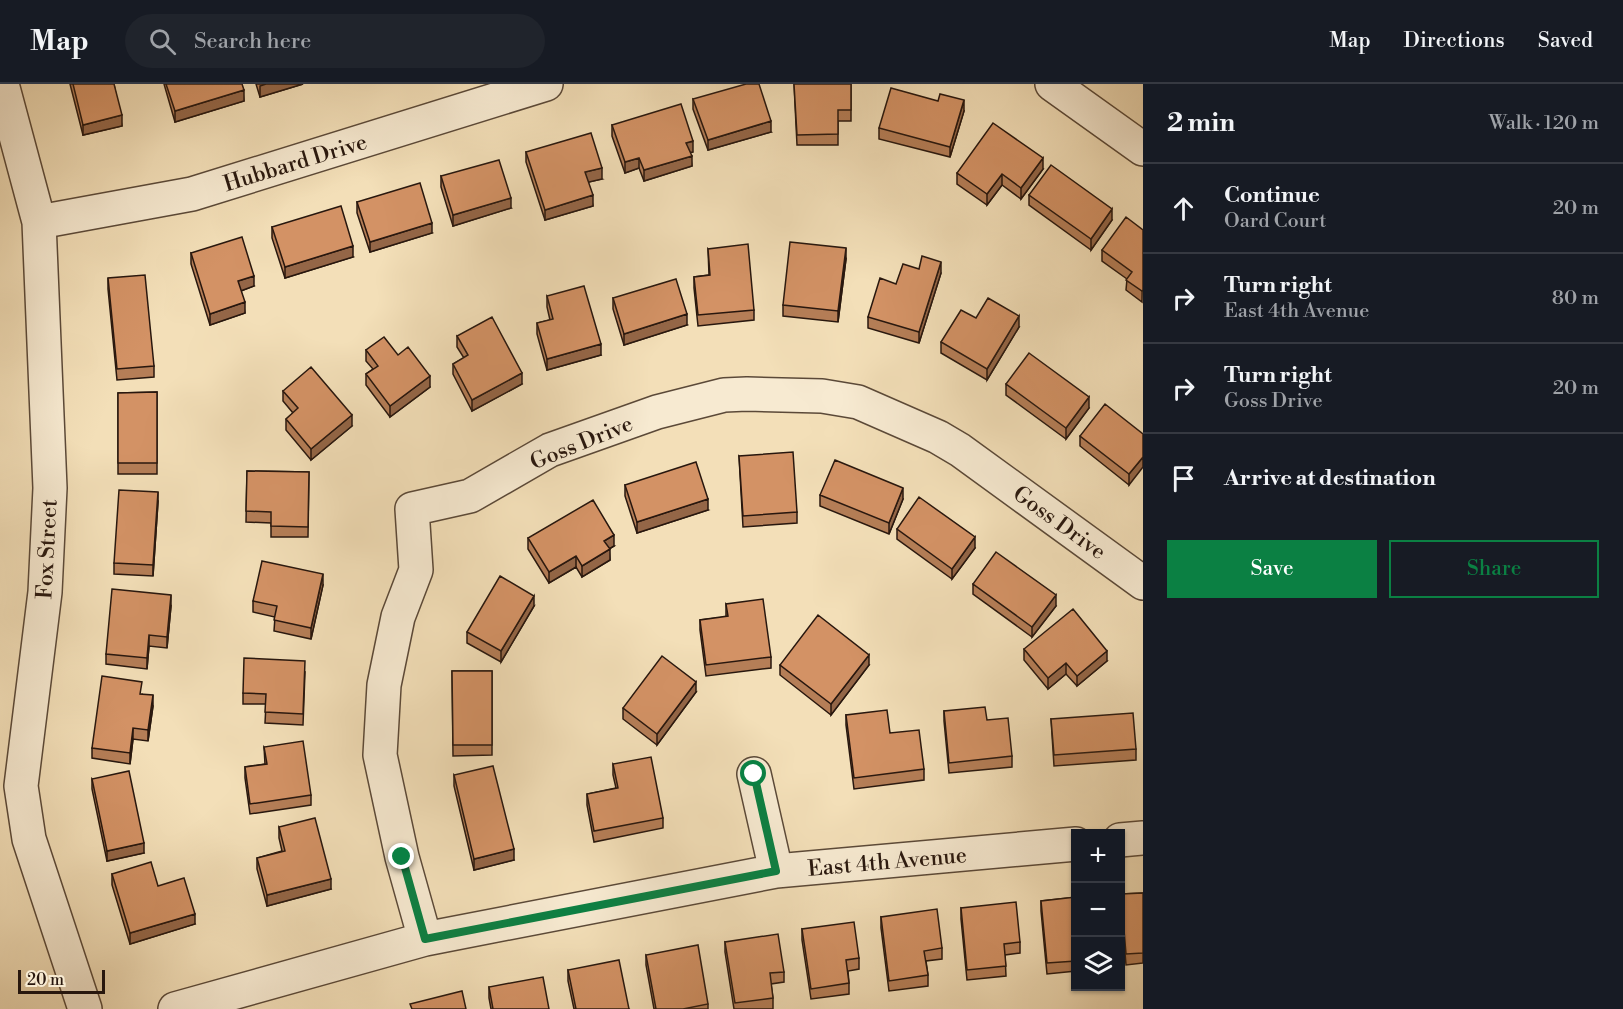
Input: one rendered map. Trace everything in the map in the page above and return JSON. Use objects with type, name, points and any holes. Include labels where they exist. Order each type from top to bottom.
[{"type":"street","name":"Fox Street","points":[[2,84],[39,222],[50,488],[45,592],[21,786],[30,839],[85,1009]]},
{"type":"street","name":"Hubbard Drive","points":[[39,222],[192,194],[546,84]]},
{"type":"street","points":[[1052,84],[1143,149]]},
{"type":"street","name":"Goss Drive","points":[[425,939],[402,857],[380,755],[384,685],[398,617],[416,570],[412,509],[470,496],[550,450],[657,412],[724,395],[747,393],[822,396],[858,402],[938,437],[960,450],[1143,583]]},
{"type":"street","points":[[754,774],[776,871]]},
{"type":"street","points":[[1125,840],[1143,838]]},
{"type":"street","name":"East 4th Avenue","points":[[175,1009],[425,939],[776,871],[1071,844]]},
{"type":"building","points":[[73,84],[114,84],[122,115],[83,125]]},
{"type":"building","points":[[166,84],[242,84],[244,90],[175,111]]},
{"type":"building","points":[[746,84],[759,84],[771,121],[708,140],[693,99]]},
{"type":"building","points":[[794,84],[851,84],[851,110],[838,110],[838,134],[797,135]]},
{"type":"building","points":[[891,88],[938,101],[940,94],[964,100],[950,147],[879,128]]},
{"type":"building","points":[[681,104],[693,141],[686,143],[692,156],[644,170],[639,158],[625,162],[612,125]]},
{"type":"building","points":[[993,123],[1043,158],[1021,188],[1002,174],[987,194],[957,173]]},
{"type":"building","points":[[591,133],[602,168],[585,172],[593,195],[545,210],[526,152]]},
{"type":"building","points":[[499,160],[511,198],[453,215],[441,176]]},
{"type":"building","points":[[1051,165],[1112,209],[1091,239],[1029,195]]},
{"type":"building","points":[[420,183],[432,223],[370,242],[357,202]]},
{"type":"building","points":[[341,206],[353,246],[285,267],[272,227]]},
{"type":"building","points":[[1126,217],[1143,230],[1142,291],[1126,280],[1132,272],[1102,250]]},
{"type":"building","points":[[242,237],[254,276],[238,281],[245,302],[210,314],[191,253]]},
{"type":"building","points":[[790,242],[846,248],[838,311],[783,305]]},
{"type":"building","points":[[748,244],[754,310],[698,315],[694,277],[710,275],[708,249]]},
{"type":"building","points":[[922,256],[941,262],[919,332],[868,317],[880,278],[896,284],[903,264],[919,269]]},
{"type":"building","points":[[145,275],[154,366],[117,369],[108,278]]},
{"type":"building","points":[[676,279],[687,314],[624,334],[613,298]]},
{"type":"building","points":[[584,286],[601,344],[547,359],[537,323],[553,319],[547,296]]},
{"type":"building","points":[[988,298],[1019,316],[987,369],[941,342],[961,310],[976,318]]},
{"type":"building","points":[[492,317],[522,373],[472,400],[453,364],[468,355],[457,336]]},
{"type":"building","points":[[384,337],[398,355],[408,347],[430,376],[390,406],[366,374],[378,366],[366,350]]},
{"type":"building","points":[[1029,353],[1089,397],[1066,428],[1006,384]]},
{"type":"building","points":[[311,367],[352,415],[311,449],[286,419],[298,408],[283,391]]},
{"type":"building","points":[[157,392],[157,463],[118,463],[118,393]]},
{"type":"building","points":[[1105,404],[1143,434],[1143,457],[1129,474],[1080,436]]},
{"type":"building","points":[[793,452],[797,512],[743,516],[739,456]]},
{"type":"building","points":[[835,460],[903,488],[889,523],[820,495]]},
{"type":"building","points":[[696,462],[708,499],[637,522],[625,485]]},
{"type":"building","points":[[247,471],[309,472],[308,527],[271,526],[271,512],[246,511]]},
{"type":"building","points":[[119,490],[158,492],[153,565],[114,563]]},
{"type":"building","points":[[919,497],[975,537],[952,569],[897,529]]},
{"type":"building","points":[[593,500],[614,535],[604,541],[610,549],[582,566],[576,556],[549,572],[528,538]]},
{"type":"building","points":[[996,552],[1056,595],[1032,627],[973,584]]},
{"type":"building","points":[[262,561],[323,574],[311,628],[274,620],[277,606],[253,601]]},
{"type":"building","points":[[500,576],[534,596],[501,651],[467,632]]},
{"type":"building","points":[[112,589],[171,595],[167,637],[149,635],[147,658],[106,654]]},
{"type":"building","points":[[763,599],[771,657],[706,665],[700,620],[728,616],[726,604]]},
{"type":"building","points":[[1073,609],[1107,651],[1077,676],[1066,663],[1048,678],[1024,649]]},
{"type":"building","points":[[818,615],[869,655],[831,704],[780,665]]},
{"type":"building","points":[[662,656],[696,682],[657,734],[623,708]]},
{"type":"building","points":[[244,658],[305,661],[303,714],[265,712],[266,694],[243,693]]},
{"type":"building","points":[[452,671],[492,671],[492,745],[453,745]]},
{"type":"building","points":[[102,676],[142,682],[140,694],[153,695],[148,730],[133,728],[130,753],[92,748]]},
{"type":"building","points":[[985,707],[987,720],[1008,718],[1012,756],[949,763],[944,711]]},
{"type":"building","points":[[887,710],[890,733],[919,730],[924,769],[854,778],[846,715]]},
{"type":"building","points":[[1133,713],[1136,749],[1054,755],[1051,719]]},
{"type":"building","points":[[303,741],[311,795],[250,804],[245,767],[267,764],[264,747]]},
{"type":"building","points":[[651,757],[663,818],[594,831],[587,794],[618,788],[613,764]]},
{"type":"building","points":[[493,766],[514,849],[474,859],[454,775]]},
{"type":"building","points":[[129,771],[144,843],[107,851],[92,779]]},
{"type":"building","points":[[315,818],[331,879],[267,895],[257,858],[285,851],[279,827]]},
{"type":"building","points":[[151,862],[158,886],[184,878],[195,914],[130,933],[112,874]]},
{"type":"building","points":[[1143,893],[1143,953],[1126,954],[1125,894]]},
{"type":"building","points":[[1071,898],[1071,961],[1047,963],[1041,901]]},
{"type":"building","points":[[1016,902],[1020,942],[1004,944],[1006,966],[967,970],[961,908]]},
{"type":"building","points":[[937,909],[942,948],[924,951],[928,975],[889,981],[881,917]]},
{"type":"building","points":[[854,922],[859,958],[846,960],[849,983],[811,989],[802,929]]},
{"type":"building","points":[[778,934],[784,972],[770,973],[773,998],[735,1003],[725,942]]},
{"type":"building","points":[[698,945],[708,1004],[683,1009],[656,1009],[646,955]]},
{"type":"building","points":[[619,960],[629,1009],[576,1009],[568,970]]},
{"type":"building","points":[[543,977],[549,1009],[493,1009],[489,987]]},
{"type":"building","points":[[462,991],[466,1009],[412,1009],[410,1004]]},
{"type":"route","points":[[402,857],[425,939],[776,871],[754,774]]}]
